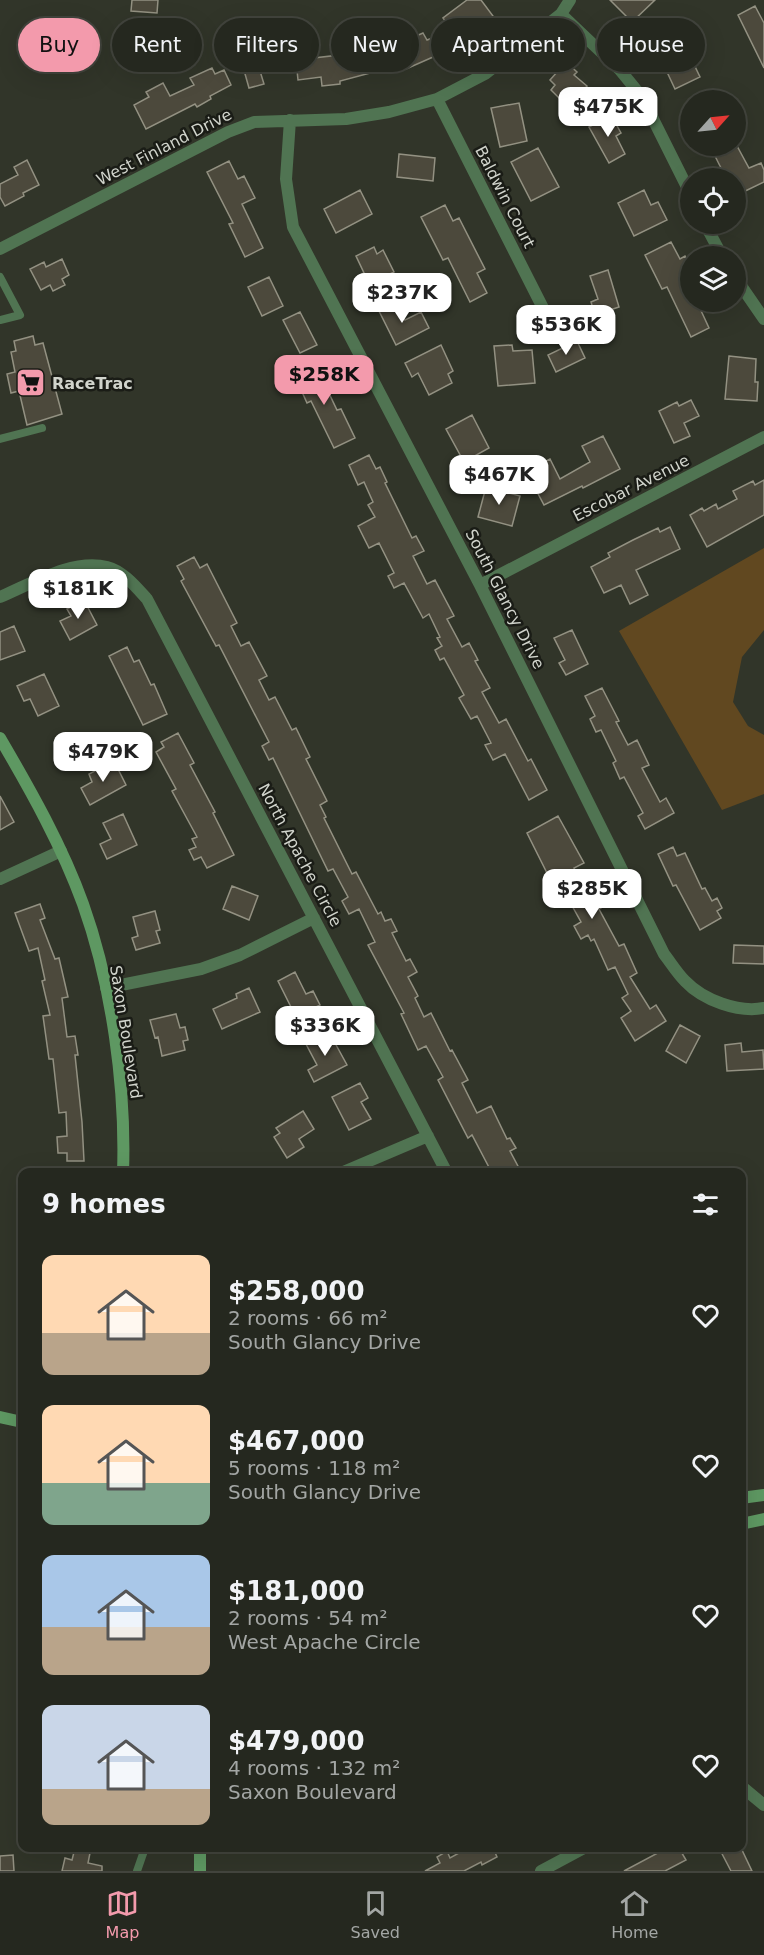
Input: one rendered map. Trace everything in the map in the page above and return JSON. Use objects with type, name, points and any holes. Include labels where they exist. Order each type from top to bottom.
[{"type":"main road","name":"Saxon Boulevard","points":[[0,738],[62,851],[84,906],[106,988],[119,1075],[123,1168]]},
{"type":"main road","points":[[0,1417],[18,1421]]},
{"type":"main road","points":[[746,1497],[764,1495]]},
{"type":"main road","points":[[746,1523],[764,1519]]},
{"type":"main road","points":[[200,1852],[200,1871]]},
{"type":"street","name":"West Finland Drive","points":[[0,249],[228,132],[254,122],[346,119],[389,112],[438,99],[485,74],[561,14],[570,0]]},
{"type":"street","points":[[561,14],[621,70],[642,97],[680,173]]},
{"type":"street","name":"Baldwin Court","points":[[438,99],[544,310]]},
{"type":"street","name":"South Glancy Drive","points":[[290,120],[286,180],[293,227],[480,585],[664,954],[686,982],[717,1003],[751,1011],[764,1008]]},
{"type":"street","points":[[746,293],[764,319]]},
{"type":"street","name":"Escobar Avenue","points":[[480,585],[764,437]]},
{"type":"street","name":"North Apache Circle","points":[[0,597],[81,565],[108,567],[130,580],[147,599],[444,1168]]},
{"type":"street","points":[[0,879],[62,851]]},
{"type":"street","points":[[106,988],[201,969],[240,955],[314,918]]},
{"type":"street","points":[[352,1168],[428,1136]]},
{"type":"street","points":[[746,1789],[764,1805]]},
{"type":"street","points":[[541,1871],[577,1852]]},
{"type":"lane","points":[[0,278],[20,315],[0,320]]},
{"type":"lane","points":[[0,439],[42,428]]},
{"type":"lane","points":[[137,1871],[144,1852]]},
{"type":"shaded area","points":[[764,548],[764,630],[742,657],[733,702],[748,726],[764,735],[764,794],[722,810],[619,631]]},
{"type":"building","points":[[132,0],[158,0],[157,13],[131,11]]},
{"type":"building","points":[[467,0],[481,0],[494,18],[443,18]]},
{"type":"building","points":[[610,0],[655,0],[636,18],[628,18]]},
{"type":"building","points":[[755,6],[764,23],[764,68],[738,15]]},
{"type":"building","points":[[423,33],[427,40],[431,38],[431,58],[419,63],[419,35]]},
{"type":"building","points":[[331,56],[331,72],[374,72],[340,81],[340,84],[322,86],[321,77],[298,80],[297,72],[319,72],[319,57]]},
{"type":"building","points":[[212,68],[215,74],[225,72],[231,85],[210,96],[211,99],[197,107],[195,104],[146,129],[134,105],[149,97],[146,92],[163,83],[170,96],[194,85],[190,78]]},
{"type":"building","points":[[244,72],[260,72],[264,84],[249,88]]},
{"type":"building","points":[[557,72],[577,72],[574,75],[587,86],[575,101],[564,92],[559,98],[551,90],[555,85],[550,80]]},
{"type":"building","points":[[667,72],[698,72],[700,77],[675,89]]},
{"type":"building","points":[[519,103],[527,141],[500,147],[491,108]]},
{"type":"building","points":[[611,115],[621,133],[616,136],[625,154],[609,163],[589,127]]},
{"type":"building","points":[[538,148],[559,187],[531,201],[511,162]]},
{"type":"building","points":[[399,154],[435,158],[433,181],[397,177]]},
{"type":"building","points":[[715,156],[742,156],[749,168],[761,163],[764,170],[764,182],[746,191],[746,168],[721,168]]},
{"type":"building","points":[[27,160],[39,185],[5,206],[0,197],[0,184],[18,175],[14,167]]},
{"type":"building","points":[[229,161],[238,179],[244,176],[255,198],[242,204],[263,248],[245,257],[229,224],[233,223],[207,172]]},
{"type":"building","points":[[360,190],[372,214],[336,233],[324,209]]},
{"type":"building","points":[[644,190],[651,205],[658,202],[667,220],[634,236],[618,203]]},
{"type":"building","points":[[445,205],[453,221],[459,218],[485,269],[477,273],[487,293],[470,302],[448,258],[443,260],[421,217]]},
{"type":"building","points":[[671,242],[680,259],[680,312],[702,312],[709,328],[691,337],[667,287],[662,289],[645,255]]},
{"type":"building","points":[[374,247],[377,254],[383,250],[394,272],[364,287],[358,276],[364,273],[356,256]]},
{"type":"building","points":[[62,259],[69,275],[62,279],[65,285],[53,291],[50,285],[41,290],[30,269],[44,262],[46,267]]},
{"type":"building","points":[[608,270],[619,307],[595,315],[591,302],[598,299],[590,276]]},
{"type":"building","points":[[269,277],[283,306],[262,316],[248,287]]},
{"type":"building","points":[[396,302],[405,320],[421,312],[429,328],[396,345],[379,311]]},
{"type":"building","points":[[300,312],[317,345],[300,353],[283,320]]},
{"type":"building","name":"RaceTrac","points":[[33,336],[35,345],[43,343],[62,414],[27,425],[19,391],[11,393],[7,374],[15,372],[11,352],[16,351],[14,341]]},
{"type":"building","points":[[577,341],[585,358],[556,372],[548,355]]},
{"type":"building","points":[[441,345],[453,371],[448,374],[452,383],[429,395],[418,373],[412,377],[405,363]]},
{"type":"building","points":[[512,345],[513,351],[532,350],[535,383],[498,386],[494,346]]},
{"type":"building","points":[[729,356],[756,359],[757,401],[725,399]]},
{"type":"building","points":[[315,364],[337,410],[341,409],[355,438],[334,448],[311,401],[307,403],[294,374]]},
{"type":"building","points":[[691,400],[699,416],[684,423],[690,436],[674,443],[659,411],[677,402],[679,406]]},
{"type":"building","points":[[472,415],[489,448],[464,462],[446,429]]},
{"type":"building","points":[[603,436],[620,469],[544,505],[526,471],[550,459],[560,479],[590,462],[582,446]]},
{"type":"building","points":[[369,455],[376,469],[380,467],[387,482],[385,483],[412,538],[416,536],[424,551],[413,556],[427,584],[435,580],[454,616],[447,619],[462,647],[469,643],[478,660],[475,661],[490,688],[482,692],[499,723],[506,719],[528,761],[531,759],[547,790],[529,800],[505,754],[493,760],[485,745],[491,743],[477,716],[471,719],[459,698],[464,695],[444,658],[440,660],[435,650],[442,646],[429,614],[423,618],[404,583],[394,588],[388,576],[394,573],[379,543],[369,548],[358,526],[375,517],[368,505],[373,502],[364,482],[358,485],[349,465]]},
{"type":"building","points":[[764,480],[764,515],[707,547],[690,515],[716,504],[718,509],[737,499],[733,491],[753,481],[755,485]]},
{"type":"building","points":[[486,487],[520,496],[512,526],[478,517]]},
{"type":"building","points":[[670,527],[680,549],[636,570],[648,595],[630,604],[621,585],[604,593],[591,567],[610,557],[608,553],[633,540],[658,528],[660,532]]},
{"type":"building","points":[[194,557],[200,568],[207,564],[237,623],[231,626],[241,646],[249,642],[267,676],[259,680],[269,700],[275,697],[292,730],[296,728],[310,757],[306,759],[327,801],[320,805],[326,817],[324,818],[352,874],[356,872],[378,914],[381,912],[385,921],[391,919],[397,931],[392,933],[406,961],[410,959],[417,972],[408,977],[418,996],[415,998],[424,1017],[431,1013],[450,1051],[452,1050],[468,1080],[462,1083],[477,1113],[491,1106],[507,1139],[510,1138],[516,1148],[510,1151],[519,1168],[489,1168],[472,1135],[468,1138],[438,1080],[443,1077],[426,1046],[418,1050],[401,1014],[404,1013],[368,945],[375,942],[359,909],[349,914],[342,901],[348,897],[333,869],[328,871],[273,758],[269,760],[262,746],[269,742],[219,645],[216,646],[181,581],[184,579],[177,566]]},
{"type":"building","points":[[84,600],[97,625],[70,640],[60,621],[71,616],[67,609]]},
{"type":"building","points":[[14,626],[25,651],[0,660],[0,632]]},
{"type":"building","points":[[572,630],[588,664],[566,675],[559,663],[565,660],[554,638]]},
{"type":"building","points":[[127,647],[134,662],[139,660],[151,685],[154,684],[167,714],[143,725],[109,656]]},
{"type":"building","points":[[44,674],[59,706],[38,716],[30,699],[24,701],[17,686]]},
{"type":"building","points":[[602,688],[628,745],[637,740],[649,765],[642,768],[660,802],[666,798],[674,813],[645,829],[638,816],[643,813],[624,777],[620,779],[613,763],[616,761],[601,730],[596,732],[590,719],[595,716],[585,696]]},
{"type":"building","points":[[178,733],[194,763],[190,765],[215,812],[213,813],[234,855],[207,868],[201,857],[194,860],[189,850],[196,847],[192,839],[197,837],[172,791],[176,789],[156,752],[164,747],[161,742]]},
{"type":"building","points":[[114,761],[126,785],[90,805],[81,788],[92,782],[89,774]]},
{"type":"building","points":[[0,796],[14,822],[0,830]]},
{"type":"building","points":[[123,814],[137,845],[107,859],[100,844],[111,839],[103,823]]},
{"type":"building","points":[[558,816],[584,863],[574,868],[589,897],[599,892],[606,905],[599,909],[619,946],[624,944],[637,973],[630,977],[650,1009],[656,1005],[666,1021],[635,1041],[621,1018],[631,1011],[622,998],[628,994],[615,967],[608,970],[594,939],[591,941],[588,935],[581,939],[574,926],[581,922],[561,886],[555,889],[527,833]]},
{"type":"building","points":[[673,847],[677,856],[685,853],[702,889],[705,888],[712,901],[717,898],[722,908],[717,911],[721,918],[700,930],[676,885],[673,886],[658,854]]},
{"type":"building","points":[[232,886],[258,896],[249,920],[223,909]]},
{"type":"building","points":[[40,904],[45,918],[40,920],[55,959],[59,958],[68,997],[62,998],[67,1037],[75,1036],[84,1161],[67,1161],[67,1153],[58,1153],[57,1137],[67,1136],[66,1112],[59,1113],[53,1059],[49,1059],[43,1016],[50,1015],[42,981],[45,980],[38,948],[29,951],[15,913]]},
{"type":"building","points":[[155,911],[160,930],[156,931],[160,943],[136,950],[132,938],[138,936],[133,917]]},
{"type":"building","points":[[734,945],[764,946],[764,964],[733,963]]},
{"type":"building","points":[[295,972],[306,994],[313,991],[320,1005],[296,1017],[278,981]]},
{"type":"building","points":[[249,988],[260,1012],[222,1029],[213,1009],[237,998],[236,994]]},
{"type":"building","points":[[176,1014],[180,1028],[185,1027],[188,1040],[183,1041],[185,1050],[162,1056],[158,1037],[155,1038],[150,1020]]},
{"type":"building","points":[[680,1025],[700,1036],[686,1063],[666,1051]]},
{"type":"building","points":[[329,1032],[347,1065],[314,1082],[308,1070],[317,1065],[306,1044]]},
{"type":"building","points":[[741,1043],[742,1052],[763,1050],[764,1069],[727,1071],[725,1045]]},
{"type":"building","points":[[360,1083],[368,1098],[361,1102],[371,1119],[349,1130],[332,1097]]},
{"type":"building","points":[[303,1111],[314,1129],[299,1139],[304,1147],[287,1158],[274,1137],[280,1133],[276,1128]]},
{"type":"building","points":[[74,1852],[90,1852],[88,1863],[102,1866],[102,1871],[62,1871],[65,1858],[72,1860]]},
{"type":"building","points":[[445,1852],[450,1858],[461,1852],[495,1852],[497,1857],[464,1871],[425,1871],[440,1863],[437,1857]]},
{"type":"building","points":[[660,1852],[681,1852],[686,1860],[665,1871],[624,1871]]},
{"type":"building","points":[[721,1852],[743,1852],[752,1871],[731,1871]]},
{"type":"building","points":[[13,1855],[14,1871],[0,1871],[0,1856]]},
{"type":"place","name":"RaceTrac","points":[[31,383]]}]
